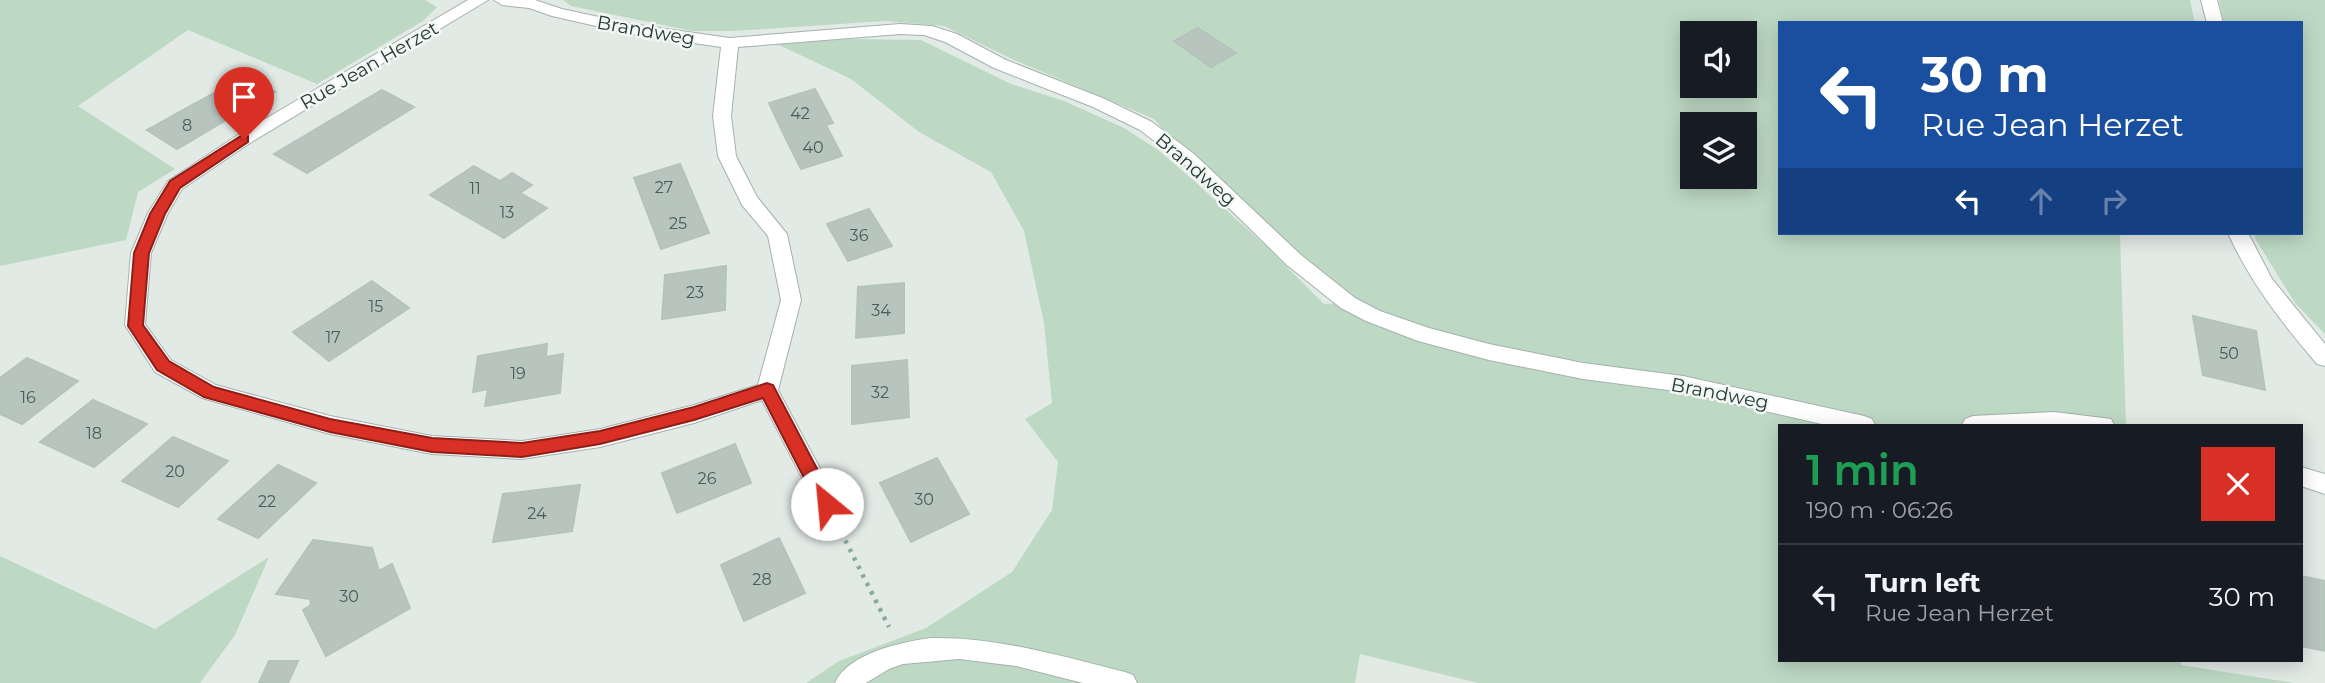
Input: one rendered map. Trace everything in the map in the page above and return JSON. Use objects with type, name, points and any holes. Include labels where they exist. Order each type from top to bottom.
[{"type":"street","name":"Rue Jean Herzet","points":[[480,0],[244,139],[175,185],[158,214],[141,253],[135,326],[163,366],[210,392],[330,425],[432,445],[522,450],[600,438],[694,414],[767,390]]},
{"type":"street","name":"Brandweg","points":[[502,0],[533,2],[558,13],[631,29],[730,43],[900,29],[926,30],[951,38],[1000,64],[1099,103],[1146,126],[1188,158],[1294,260],[1348,303],[1373,316],[1425,335],[1489,352],[1583,371],[1683,384],[1860,424]]},
{"type":"street","points":[[2209,0],[2214,21]]},
{"type":"street","points":[[730,43],[722,116],[727,156],[749,200],[777,234],[791,300],[767,390],[827,504]]},
{"type":"street","points":[[2239,235],[2250,263],[2283,310],[2325,358]]},
{"type":"street","points":[[1990,424],[2041,421],[2096,424]]},
{"type":"street","points":[[2303,477],[2325,484]]},
{"type":"lane","points":[[847,683],[872,666],[902,653],[940,649],[996,651],[1125,683]]},
{"type":"path","points":[[827,504],[902,653]]},
{"type":"green space","points":[[0,0],[425,0],[437,7],[423,21],[317,84],[188,30],[78,106],[175,169],[138,192],[126,240],[0,266]]},
{"type":"green space","points":[[563,0],[2190,0],[2195,21],[1778,21],[1778,235],[2120,235],[2126,424],[1778,424],[1778,662],[2180,662],[2181,665],[2294,683],[1478,683],[1360,654],[1355,683],[806,683],[839,661],[926,628],[1012,572],[1052,510],[1058,462],[1025,419],[1052,403],[1044,323],[1024,231],[991,172],[919,132],[851,79],[777,44],[849,39],[921,40],[1011,84],[1064,101],[1124,128],[1158,150],[1192,179],[1268,248],[1324,304],[1347,303],[1188,158],[1154,119],[1014,60],[944,26],[884,21],[734,31],[692,31],[571,6]]},
{"type":"green space","points":[[2219,0],[2325,0],[2325,334],[2295,303],[2255,235],[2303,235],[2303,21],[2224,21]]},
{"type":"green space","points":[[0,556],[155,629],[269,557],[235,635],[200,683],[0,683]]},
{"type":"building","points":[[1198,28],[1236,53],[1211,67],[1174,41]]},
{"type":"building","points":[[245,76],[275,92],[226,120],[196,103]]},
{"type":"building","points":[[815,89],[833,123],[785,137],[769,103]]},
{"type":"building","points":[[382,90],[414,107],[307,173],[274,154]]},
{"type":"building","points":[[196,103],[226,120],[177,149],[147,130]]},
{"type":"building","points":[[826,125],[842,156],[801,169],[785,137]]},
{"type":"building","points":[[680,164],[694,197],[647,212],[634,178]]},
{"type":"building","points":[[474,166],[500,181],[512,173],[522,179],[466,216],[430,195]]},
{"type":"building","points":[[522,179],[532,185],[520,193],[547,208],[504,238],[466,216]]},
{"type":"building","points":[[694,197],[709,233],[661,249],[647,212]]},
{"type":"building","points":[[869,209],[892,246],[848,261],[827,224]]},
{"type":"building","points":[[726,266],[725,310],[662,319],[665,275]]},
{"type":"building","points":[[372,281],[409,308],[329,361],[293,332]]},
{"type":"building","points":[[904,283],[904,333],[856,338],[858,287]]},
{"type":"building","points":[[2193,316],[2256,331],[2265,390],[2203,375]]},
{"type":"building","points":[[547,344],[546,357],[563,354],[560,393],[485,406],[488,389],[473,392],[478,356]]},
{"type":"building","points":[[27,358],[78,381],[22,424],[0,414],[0,378]]},
{"type":"building","points":[[907,360],[909,417],[852,424],[852,366]]},
{"type":"building","points":[[93,400],[147,424],[94,467],[40,442]]},
{"type":"building","points":[[173,437],[228,461],[178,507],[122,481]]},
{"type":"building","points":[[735,444],[751,483],[677,513],[662,473]]},
{"type":"building","points":[[937,458],[969,514],[911,542],[880,483]]},
{"type":"building","points":[[278,465],[316,483],[258,538],[218,519]]},
{"type":"building","points":[[580,485],[572,531],[493,542],[503,494]]},
{"type":"building","points":[[779,538],[805,593],[744,621],[721,565]]},
{"type":"building","points":[[313,540],[372,548],[379,571],[392,564],[410,608],[326,656],[303,610],[311,605],[310,599],[276,594]]},
{"type":"building","points":[[2303,576],[2325,581],[2325,651],[2303,646]]},
{"type":"building","points":[[269,661],[298,661],[288,683],[259,683]]},
{"type":"route","points":[[244,139],[175,185],[158,214],[141,253],[135,326],[163,366],[210,392],[330,425],[432,445],[522,450],[600,438],[694,414],[767,390],[827,504]]}]
